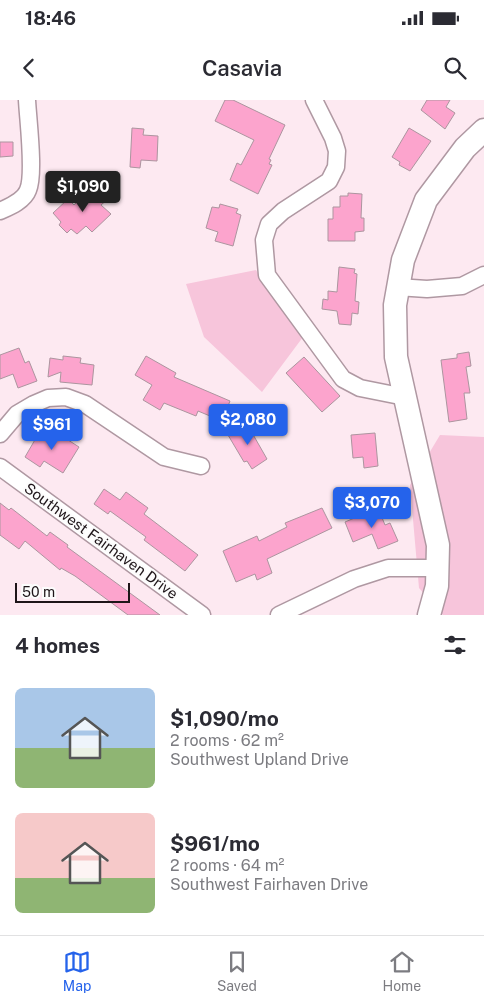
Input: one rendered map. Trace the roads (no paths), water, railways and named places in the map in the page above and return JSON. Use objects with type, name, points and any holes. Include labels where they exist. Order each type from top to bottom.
[{"type":"main road","points":[[429,615],[437,586],[438,568],[435,526],[394,341],[397,287],[406,250],[430,194],[465,148],[484,130]]},
{"type":"street","points":[[0,211],[16,203],[28,191],[30,171],[27,100]]},
{"type":"street","points":[[314,100],[333,138],[337,152],[336,166],[328,181],[283,211],[269,224],[264,240],[267,274],[343,379],[360,388],[406,397]]},
{"type":"street","points":[[397,287],[427,289],[462,286],[484,274]]},
{"type":"street","points":[[0,434],[17,414],[34,404],[48,398],[66,397],[85,404],[164,457],[201,466]]},
{"type":"street","name":"Southwest Fairhaven Drive","points":[[0,466],[202,615]]},
{"type":"street","points":[[280,615],[354,579],[388,568],[438,568]]}]
